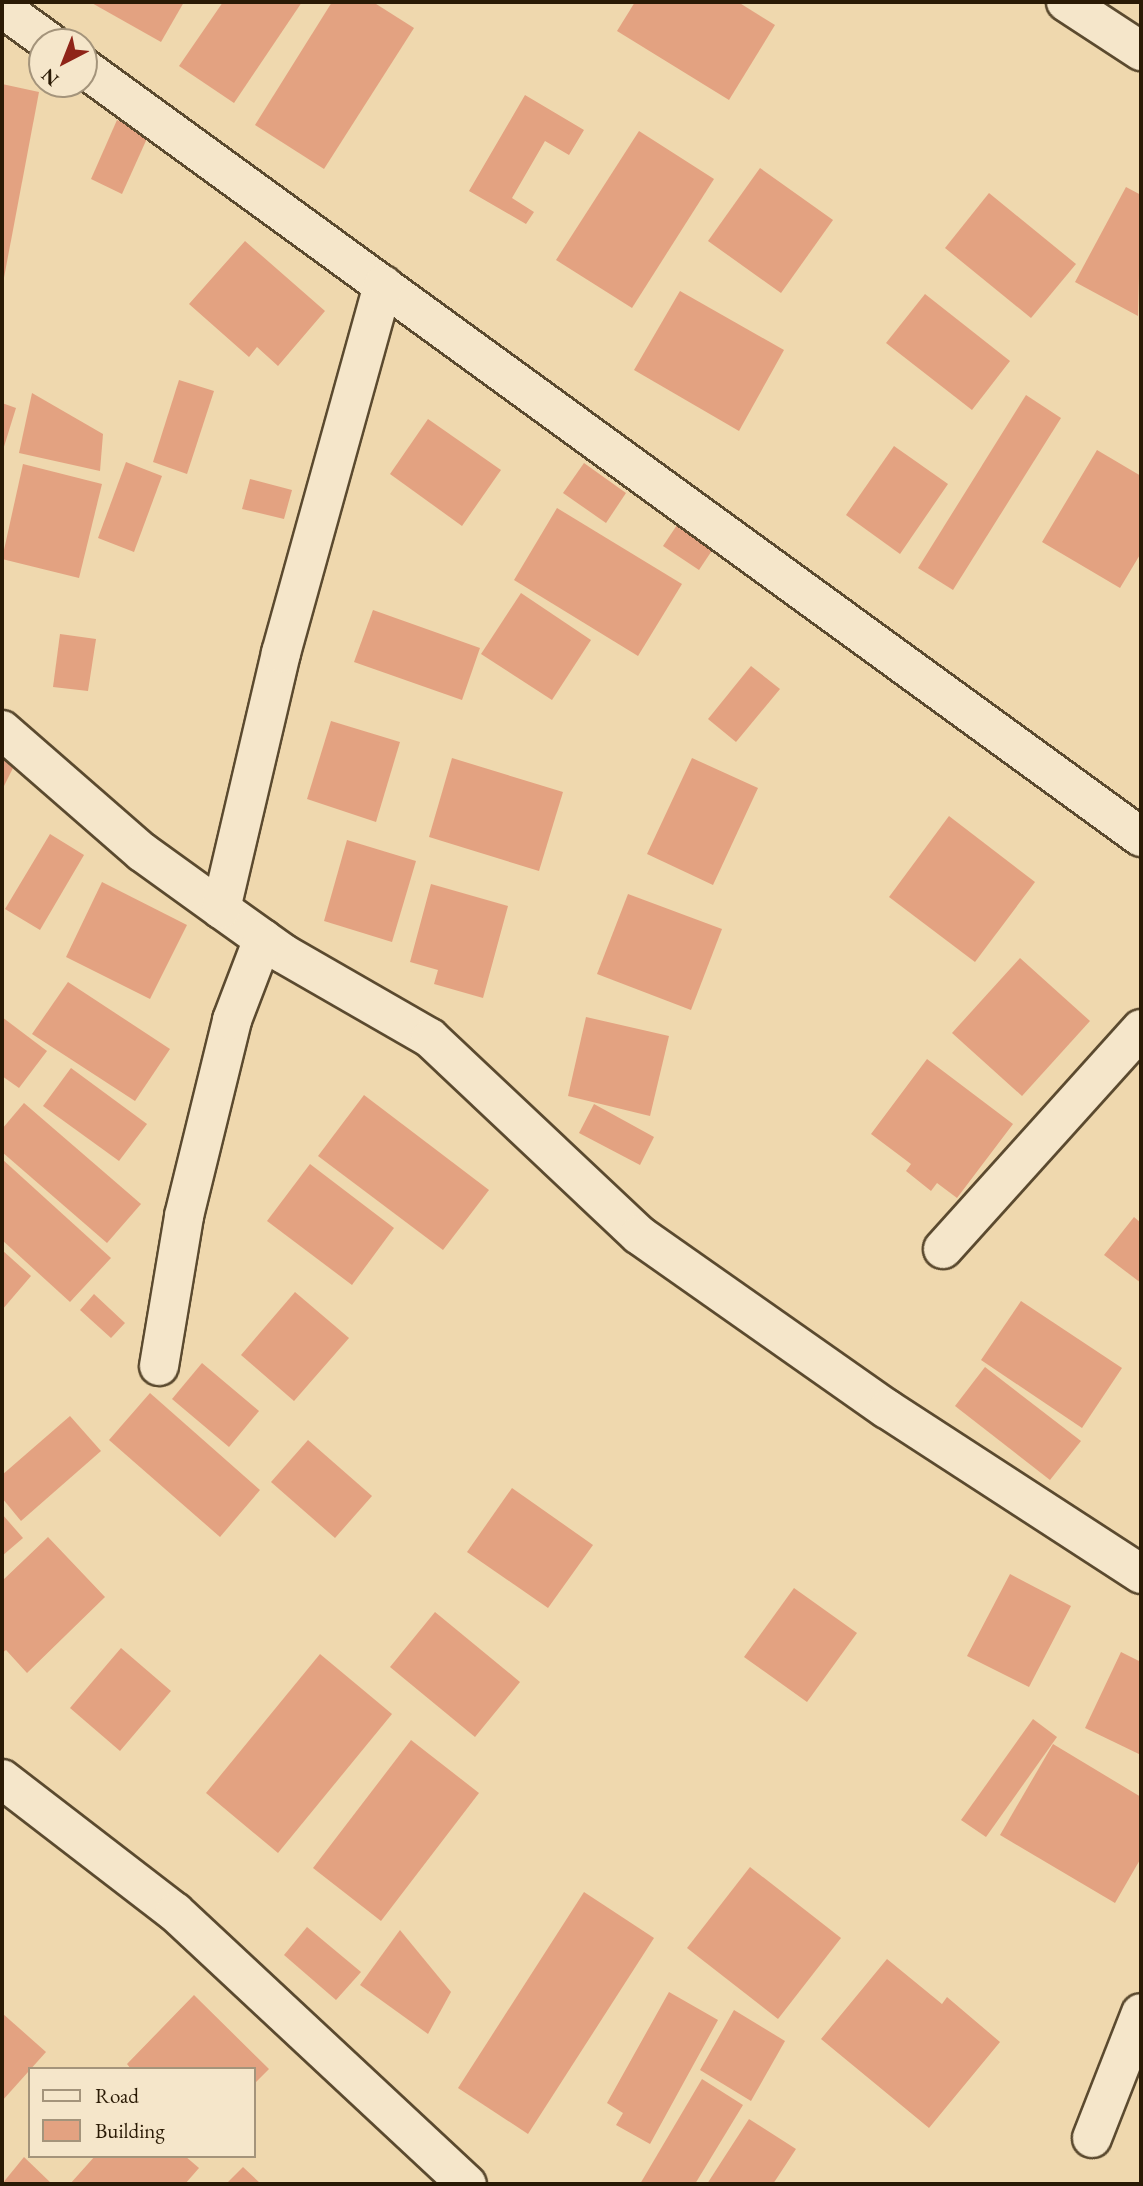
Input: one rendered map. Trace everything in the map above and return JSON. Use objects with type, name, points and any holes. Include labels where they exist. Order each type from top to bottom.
[{"type":"street","points":[[1066,2],[1141,51]]},
{"type":"street","points":[[2,8],[29,28]]},
{"type":"street","points":[[98,78],[1141,837]]},
{"type":"street","points":[[220,909],[281,653],[383,285]]},
{"type":"street","points":[[2,730],[142,852],[220,909],[263,939],[430,1038],[639,1235],[734,1305],[1141,1574]]},
{"type":"street","points":[[159,1366],[184,1216],[232,1020],[263,939]]},
{"type":"street","points":[[943,1249],[1141,1029]]},
{"type":"street","points":[[7,1792],[175,1912],[467,2184]]},
{"type":"street","points":[[1091,2137],[1141,2012]]},
{"type":"building","points":[[90,2],[184,2],[161,42]]},
{"type":"building","points":[[223,2],[302,2],[234,103],[179,66]]},
{"type":"building","points":[[332,2],[373,2],[414,28],[324,169],[255,125]]},
{"type":"building","points":[[635,2],[738,2],[775,25],[729,100],[617,31]]},
{"type":"building","points":[[2,84],[28,90],[28,98],[38,98],[2,283]]},
{"type":"building","points":[[525,95],[584,130],[569,155],[545,141],[512,198],[534,212],[526,224],[469,191]]},
{"type":"building","points":[[117,120],[149,134],[122,194],[91,179]]},
{"type":"building","points":[[639,131],[714,179],[632,308],[556,260]]},
{"type":"building","points":[[760,168],[833,220],[781,293],[708,241]]},
{"type":"building","points":[[1126,187],[1141,195],[1138,316],[1075,282]]},
{"type":"building","points":[[989,193],[1076,264],[1031,318],[945,248]]},
{"type":"building","points":[[245,241],[325,311],[278,366],[257,347],[249,357],[189,304]]},
{"type":"building","points":[[680,291],[784,350],[739,431],[634,370]]},
{"type":"building","points":[[925,294],[1010,361],[972,410],[886,343]]},
{"type":"building","points":[[179,380],[214,391],[187,474],[153,462]]},
{"type":"building","points":[[32,393],[103,434],[100,471],[19,453]]},
{"type":"building","points":[[1026,395],[1061,418],[953,590],[918,568]]},
{"type":"building","points":[[2,403],[16,408],[2,453]]},
{"type":"building","points":[[428,419],[501,470],[462,526],[390,474]]},
{"type":"building","points":[[894,446],[948,484],[900,554],[846,515]]},
{"type":"building","points":[[1097,450],[1141,476],[1141,553],[1120,588],[1042,542]]},
{"type":"building","points":[[126,462],[162,476],[134,552],[98,538]]},
{"type":"building","points":[[584,463],[626,493],[606,523],[563,493]]},
{"type":"building","points":[[23,464],[102,484],[79,578],[2,559]]},
{"type":"building","points":[[250,479],[292,490],[284,519],[242,509]]},
{"type":"building","points":[[557,508],[682,584],[638,656],[514,580]]},
{"type":"building","points":[[683,516],[719,540],[699,570],[663,546]]},
{"type":"building","points":[[521,593],[591,640],[552,700],[481,654]]},
{"type":"building","points":[[373,610],[480,648],[462,700],[354,662]]},
{"type":"building","points":[[60,634],[96,639],[88,691],[53,687]]},
{"type":"building","points":[[751,666],[780,689],[736,742],[708,719]]},
{"type":"building","points":[[331,721],[400,742],[376,822],[307,799]]},
{"type":"building","points":[[452,758],[563,792],[539,871],[429,837]]},
{"type":"building","points":[[692,758],[758,788],[713,885],[647,854]]},
{"type":"building","points":[[2,759],[14,766],[2,790]]},
{"type":"building","points":[[949,816],[1035,882],[975,962],[889,897]]},
{"type":"building","points":[[50,834],[84,855],[40,930],[5,909]]},
{"type":"building","points":[[347,840],[416,861],[392,942],[324,921]]},
{"type":"building","points":[[102,882],[187,925],[150,999],[66,957]]},
{"type":"building","points":[[431,884],[508,906],[483,998],[434,984],[438,970],[410,962]]},
{"type":"building","points":[[628,894],[722,929],[691,1010],[597,974]]},
{"type":"building","points":[[1020,958],[1090,1021],[1022,1096],[952,1033]]},
{"type":"building","points":[[68,982],[170,1049],[135,1101],[32,1034]]},
{"type":"building","points":[[2,1017],[47,1051],[19,1088],[2,1076]]},
{"type":"building","points":[[586,1017],[669,1036],[650,1116],[568,1096]]},
{"type":"building","points":[[927,1059],[1013,1124],[957,1198],[937,1183],[931,1191],[906,1171],[911,1164],[871,1134]]},
{"type":"building","points":[[71,1068],[147,1124],[119,1161],[43,1106]]},
{"type":"building","points":[[364,1095],[489,1190],[443,1250],[318,1156]]},
{"type":"building","points":[[24,1103],[141,1204],[107,1243],[2,1152],[2,1129]]},
{"type":"building","points":[[594,1104],[654,1137],[640,1165],[579,1133]]},
{"type":"building","points":[[2,1159],[111,1258],[70,1302],[2,1240]]},
{"type":"building","points":[[310,1164],[394,1228],[352,1285],[267,1221]]},
{"type":"building","points":[[1134,1217],[1141,1223],[1141,1283],[1104,1255]]},
{"type":"building","points":[[2,1250],[31,1276],[2,1310]]},
{"type":"building","points":[[295,1292],[349,1338],[294,1401],[241,1355]]},
{"type":"building","points":[[94,1294],[125,1323],[111,1338],[80,1310]]},
{"type":"building","points":[[1021,1301],[1122,1368],[1082,1428],[981,1360]]},
{"type":"building","points":[[202,1363],[259,1411],[229,1447],[172,1399]]},
{"type":"building","points":[[985,1367],[1081,1441],[1050,1480],[955,1406]]},
{"type":"building","points":[[150,1393],[260,1490],[220,1537],[109,1440]]},
{"type":"building","points":[[70,1416],[101,1451],[21,1521],[2,1498],[2,1475]]},
{"type":"building","points":[[308,1440],[372,1496],[335,1538],[271,1482]]},
{"type":"building","points":[[512,1488],[593,1545],[548,1608],[467,1552]]},
{"type":"building","points":[[2,1514],[23,1538],[2,1556]]},
{"type":"building","points":[[48,1537],[105,1597],[27,1673],[6,1650],[2,1653],[2,1581]]},
{"type":"building","points":[[1010,1574],[1071,1606],[1029,1687],[967,1656]]},
{"type":"building","points":[[794,1588],[857,1633],[807,1702],[744,1657]]},
{"type":"building","points":[[435,1612],[520,1682],[475,1737],[390,1667]]},
{"type":"building","points":[[121,1648],[171,1691],[120,1751],[70,1708]]},
{"type":"building","points":[[1121,1652],[1141,1662],[1141,1755],[1085,1728]]},
{"type":"building","points":[[320,1654],[392,1714],[278,1853],[206,1793]]},
{"type":"building","points":[[1033,1719],[1057,1737],[986,1837],[961,1820]]},
{"type":"building","points":[[411,1740],[479,1793],[381,1921],[313,1868]]},
{"type":"building","points":[[1053,1744],[1141,1797],[1141,1858],[1115,1903],[1000,1835]]},
{"type":"building","points":[[750,1867],[841,1938],[778,2019],[687,1948]]},
{"type":"building","points":[[584,1892],[654,1938],[528,2134],[458,2088]]},
{"type":"building","points":[[307,1927],[361,1972],[336,2000],[284,1955]]},
{"type":"building","points":[[400,1930],[451,1992],[428,2034],[360,1985]]},
{"type":"building","points":[[887,1959],[942,2004],[947,1997],[1000,2042],[929,2128],[821,2039]]},
{"type":"building","points":[[669,1992],[718,2020],[650,2144],[616,2125],[623,2113],[607,2103]]},
{"type":"building","points":[[194,1995],[269,2069],[256,2082],[256,2067],[129,2067],[127,2064]]},
{"type":"building","points":[[734,2010],[785,2041],[751,2101],[700,2070]]},
{"type":"building","points":[[2,2013],[46,2052],[33,2067],[28,2067],[28,2072],[2,2101]]},
{"type":"building","points":[[702,2079],[743,2105],[695,2184],[640,2184]]},
{"type":"building","points":[[749,2119],[796,2149],[773,2184],[707,2184]]},
{"type":"building","points":[[24,2157],[52,2184],[2,2184]]},
{"type":"building","points":[[93,2158],[187,2158],[199,2168],[185,2184],[70,2184]]},
{"type":"building","points":[[243,2167],[261,2184],[226,2184]]}]
